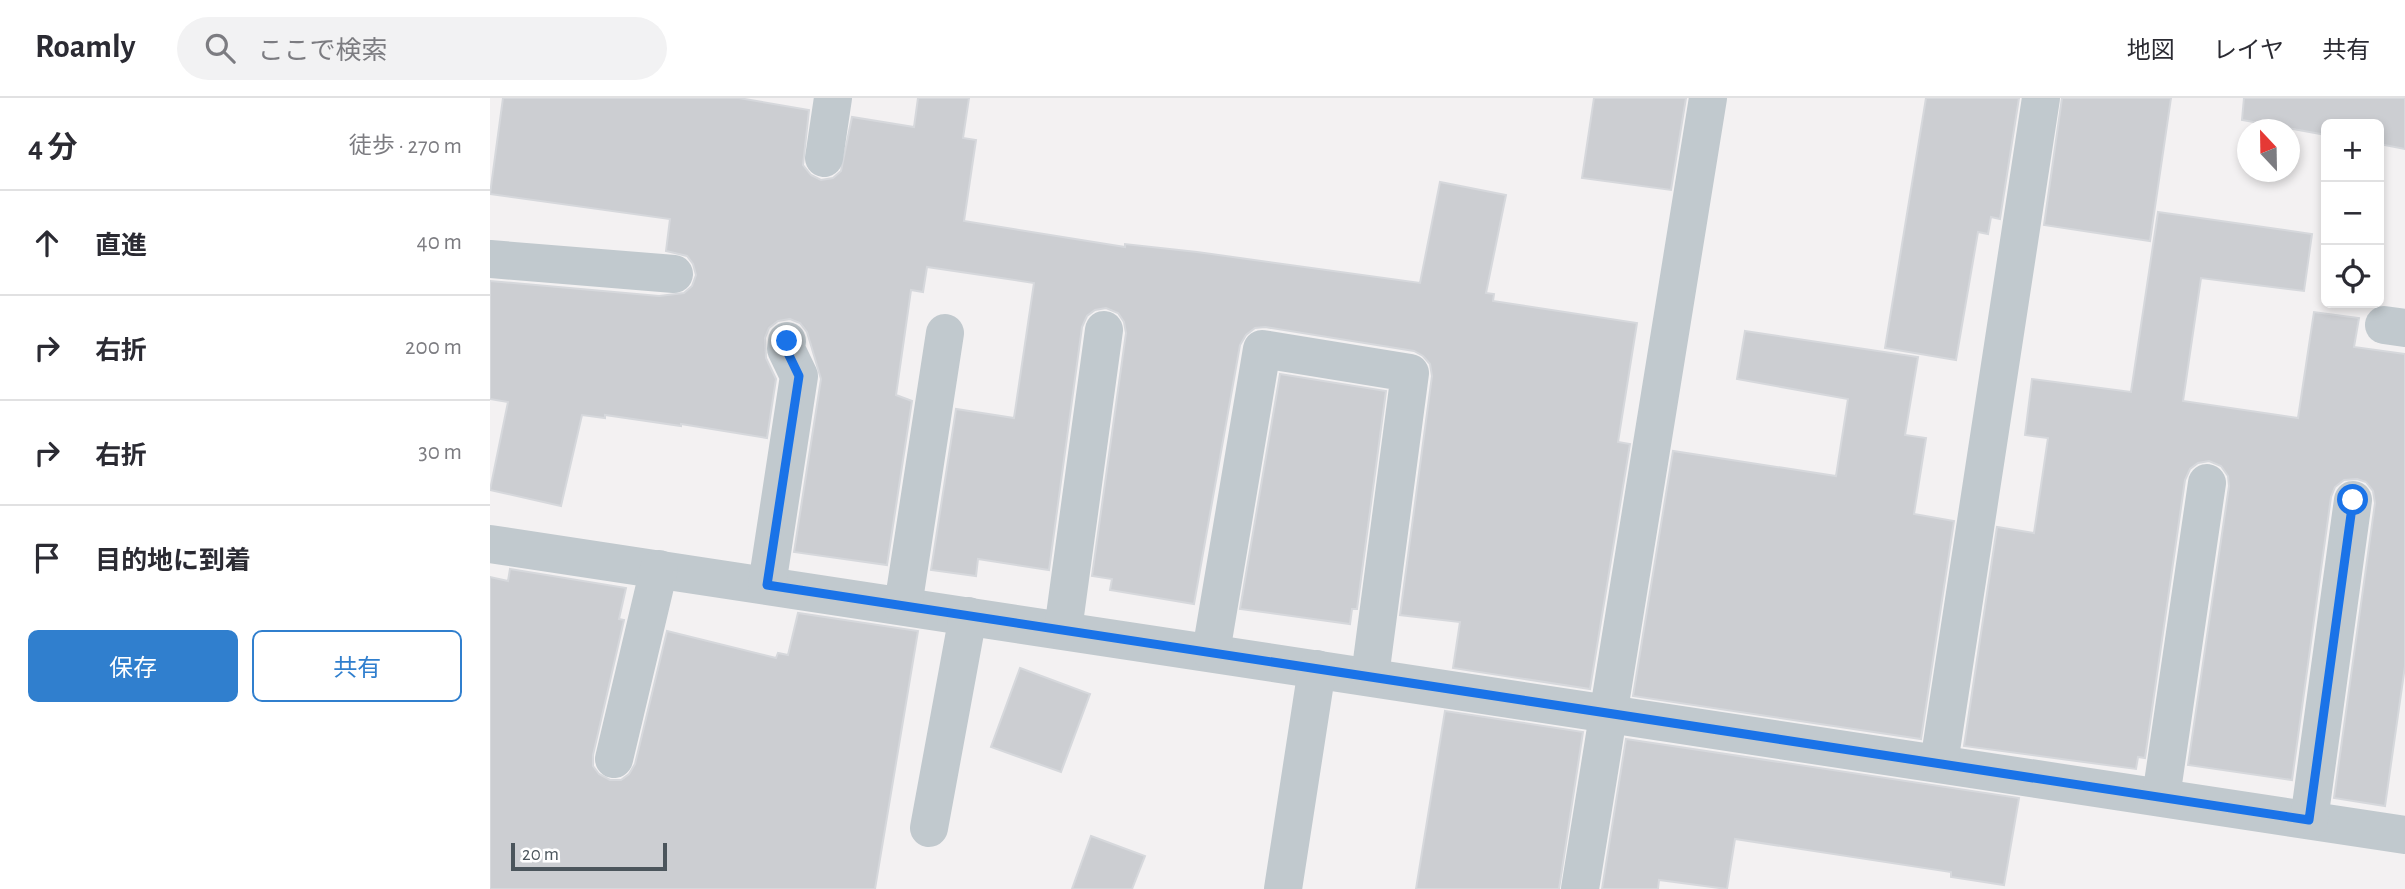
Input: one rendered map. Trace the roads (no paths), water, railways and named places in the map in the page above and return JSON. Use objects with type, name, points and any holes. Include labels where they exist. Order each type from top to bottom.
[{"type":"street","points":[[824,158],[834,98]]},
{"type":"street","points":[[1580,889],[1708,98]]},
{"type":"street","points":[[1938,763],[2041,98]]},
{"type":"street","points":[[490,259],[674,274]]},
{"type":"street","points":[[1063,630],[1104,330]]},
{"type":"street","points":[[903,606],[945,333]]},
{"type":"street","points":[[767,585],[799,376],[786,349],[787,341]]},
{"type":"street","points":[[1211,652],[1262,349],[1410,373],[1370,676]]},
{"type":"street","points":[[2161,797],[2207,483]]},
{"type":"street","points":[[2309,820],[2353,500]]},
{"type":"street","points":[[490,544],[2405,835]]},
{"type":"street","points":[[614,759],[659,569]]},
{"type":"street","points":[[929,828],[968,616]]},
{"type":"street","points":[[1283,889],[1317,669]]}]
